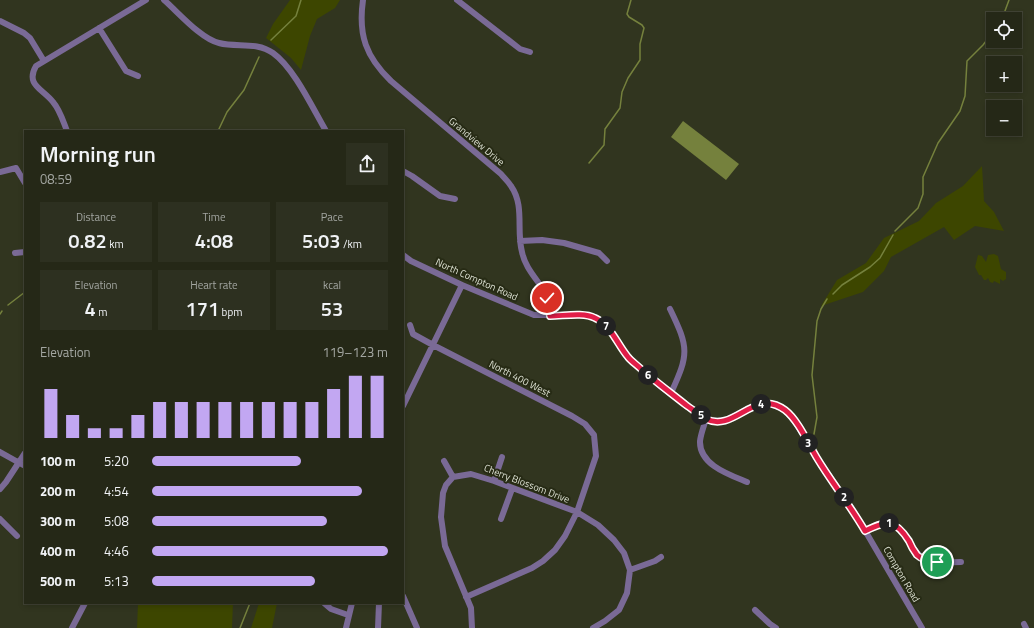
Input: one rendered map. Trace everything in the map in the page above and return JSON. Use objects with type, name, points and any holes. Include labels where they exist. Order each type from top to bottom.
[{"type":"street","points":[[67,130],[53,101],[36,86],[33,79],[33,71],[36,66],[146,0]]},
{"type":"street","points":[[164,0],[197,31],[218,43],[245,44],[264,47],[284,62],[325,130]]},
{"type":"street","name":"Grandview Drive","points":[[363,0],[361,21],[363,35],[373,61],[391,82],[501,174],[512,186],[518,199],[520,210],[520,241],[522,252],[527,267],[547,298],[550,316]]},
{"type":"street","points":[[457,0],[520,49],[530,52]]},
{"type":"street","points":[[0,21],[24,33],[30,38],[44,61]]},
{"type":"street","points":[[99,28],[126,72],[138,76]]},
{"type":"street","points":[[0,172],[16,168],[24,181]]},
{"type":"street","points":[[404,172],[440,196],[456,199]]},
{"type":"street","points":[[520,241],[542,240],[564,243],[599,253],[607,261]]},
{"type":"street","points":[[15,253],[24,252]]},
{"type":"street","name":"North Compton Road","points":[[404,256],[411,261],[462,285],[534,315],[585,315],[602,321],[628,358],[706,419]]},
{"type":"street","points":[[404,404],[462,285]]},
{"type":"street","points":[[670,309],[684,342],[685,356],[682,369],[671,393]]},
{"type":"street","name":"North 400 West","points":[[410,325],[413,334],[585,424],[594,435],[596,456],[577,512]]},
{"type":"street","points":[[748,482],[718,469],[708,460],[702,451],[700,442],[706,419],[716,421],[726,420],[758,404],[769,403],[785,410],[796,423],[865,531],[881,523],[890,523],[903,532],[917,555],[926,561],[961,562]]},
{"type":"street","points":[[0,452],[22,465],[0,489]]},
{"type":"street","points":[[494,481],[502,457]]},
{"type":"street","points":[[444,461],[453,477],[446,485],[442,493],[442,532],[445,546],[471,608],[472,628]]},
{"type":"street","name":"Cherry Blossom Drive","points":[[453,477],[471,474],[577,512],[598,525],[614,540],[624,553],[630,570]]},
{"type":"street","points":[[501,519],[512,489]]},
{"type":"street","points":[[466,597],[532,568],[543,561],[555,550],[565,536],[577,512]]},
{"type":"street","points":[[0,518],[17,536]]},
{"type":"street","name":"Compton Road","points":[[865,531],[922,628]]},
{"type":"street","points":[[593,628],[619,610],[628,593],[630,570],[655,561],[661,557]]},
{"type":"street","points":[[404,598],[417,628]]},
{"type":"street","points":[[72,628],[84,604]]},
{"type":"street","points":[[325,604],[331,610],[348,615]]},
{"type":"street","points":[[346,628],[352,604]]},
{"type":"street","points":[[378,628],[379,604]]},
{"type":"street","points":[[755,610],[776,628]]},
{"type":"shaded area","points":[[290,0],[340,0],[335,8],[317,19],[310,36],[301,70],[291,58],[266,38],[273,24]]},
{"type":"shaded area","points":[[683,121],[739,164],[726,180],[671,137]]},
{"type":"shaded area","points":[[982,166],[984,201],[994,212],[1004,231],[975,226],[954,240],[944,227],[891,257],[884,271],[863,292],[821,306],[837,280],[866,263],[884,238],[919,221],[936,203],[963,186]]},
{"type":"shaded area","points":[[994,254],[998,256],[1001,269],[1006,272],[1006,279],[1003,281],[1000,279],[1000,284],[994,281],[993,283],[990,282],[988,278],[984,280],[981,275],[979,275],[975,267],[978,255],[982,256],[986,262],[988,255]]},
{"type":"shaded area","points":[[138,604],[233,604],[232,628],[137,628]]},
{"type":"shaded area","points":[[259,604],[277,604],[272,628],[251,628]]},
{"type":"waterway","points":[[271,40],[296,16],[301,0]]},
{"type":"waterway","points":[[589,163],[604,145],[605,129],[620,108],[622,92],[628,78],[640,60],[640,44],[644,28],[627,14],[631,0]]},
{"type":"waterway","points":[[1005,12],[1009,0]]},
{"type":"waterway","points":[[895,231],[918,208],[923,194],[923,177],[938,143],[960,111],[965,96],[967,61],[986,41]]},
{"type":"waterway","points":[[218,130],[227,112],[244,90],[259,57]]},
{"type":"waterway","points":[[833,294],[842,285],[870,267],[880,258],[893,235]]},
{"type":"waterway","points":[[8,305],[24,293]]},
{"type":"waterway","points":[[814,434],[817,417],[812,375],[817,321],[821,309],[827,299]]},
{"type":"waterway","points":[[240,628],[250,604]]},
{"type":"route","points":[[547,298],[550,316],[585,315],[602,321],[628,358],[660,386],[706,419],[716,421],[726,420],[758,404],[769,403],[785,410],[796,423],[865,531],[881,523],[890,523],[903,532],[917,555],[926,561],[937,562]]}]
